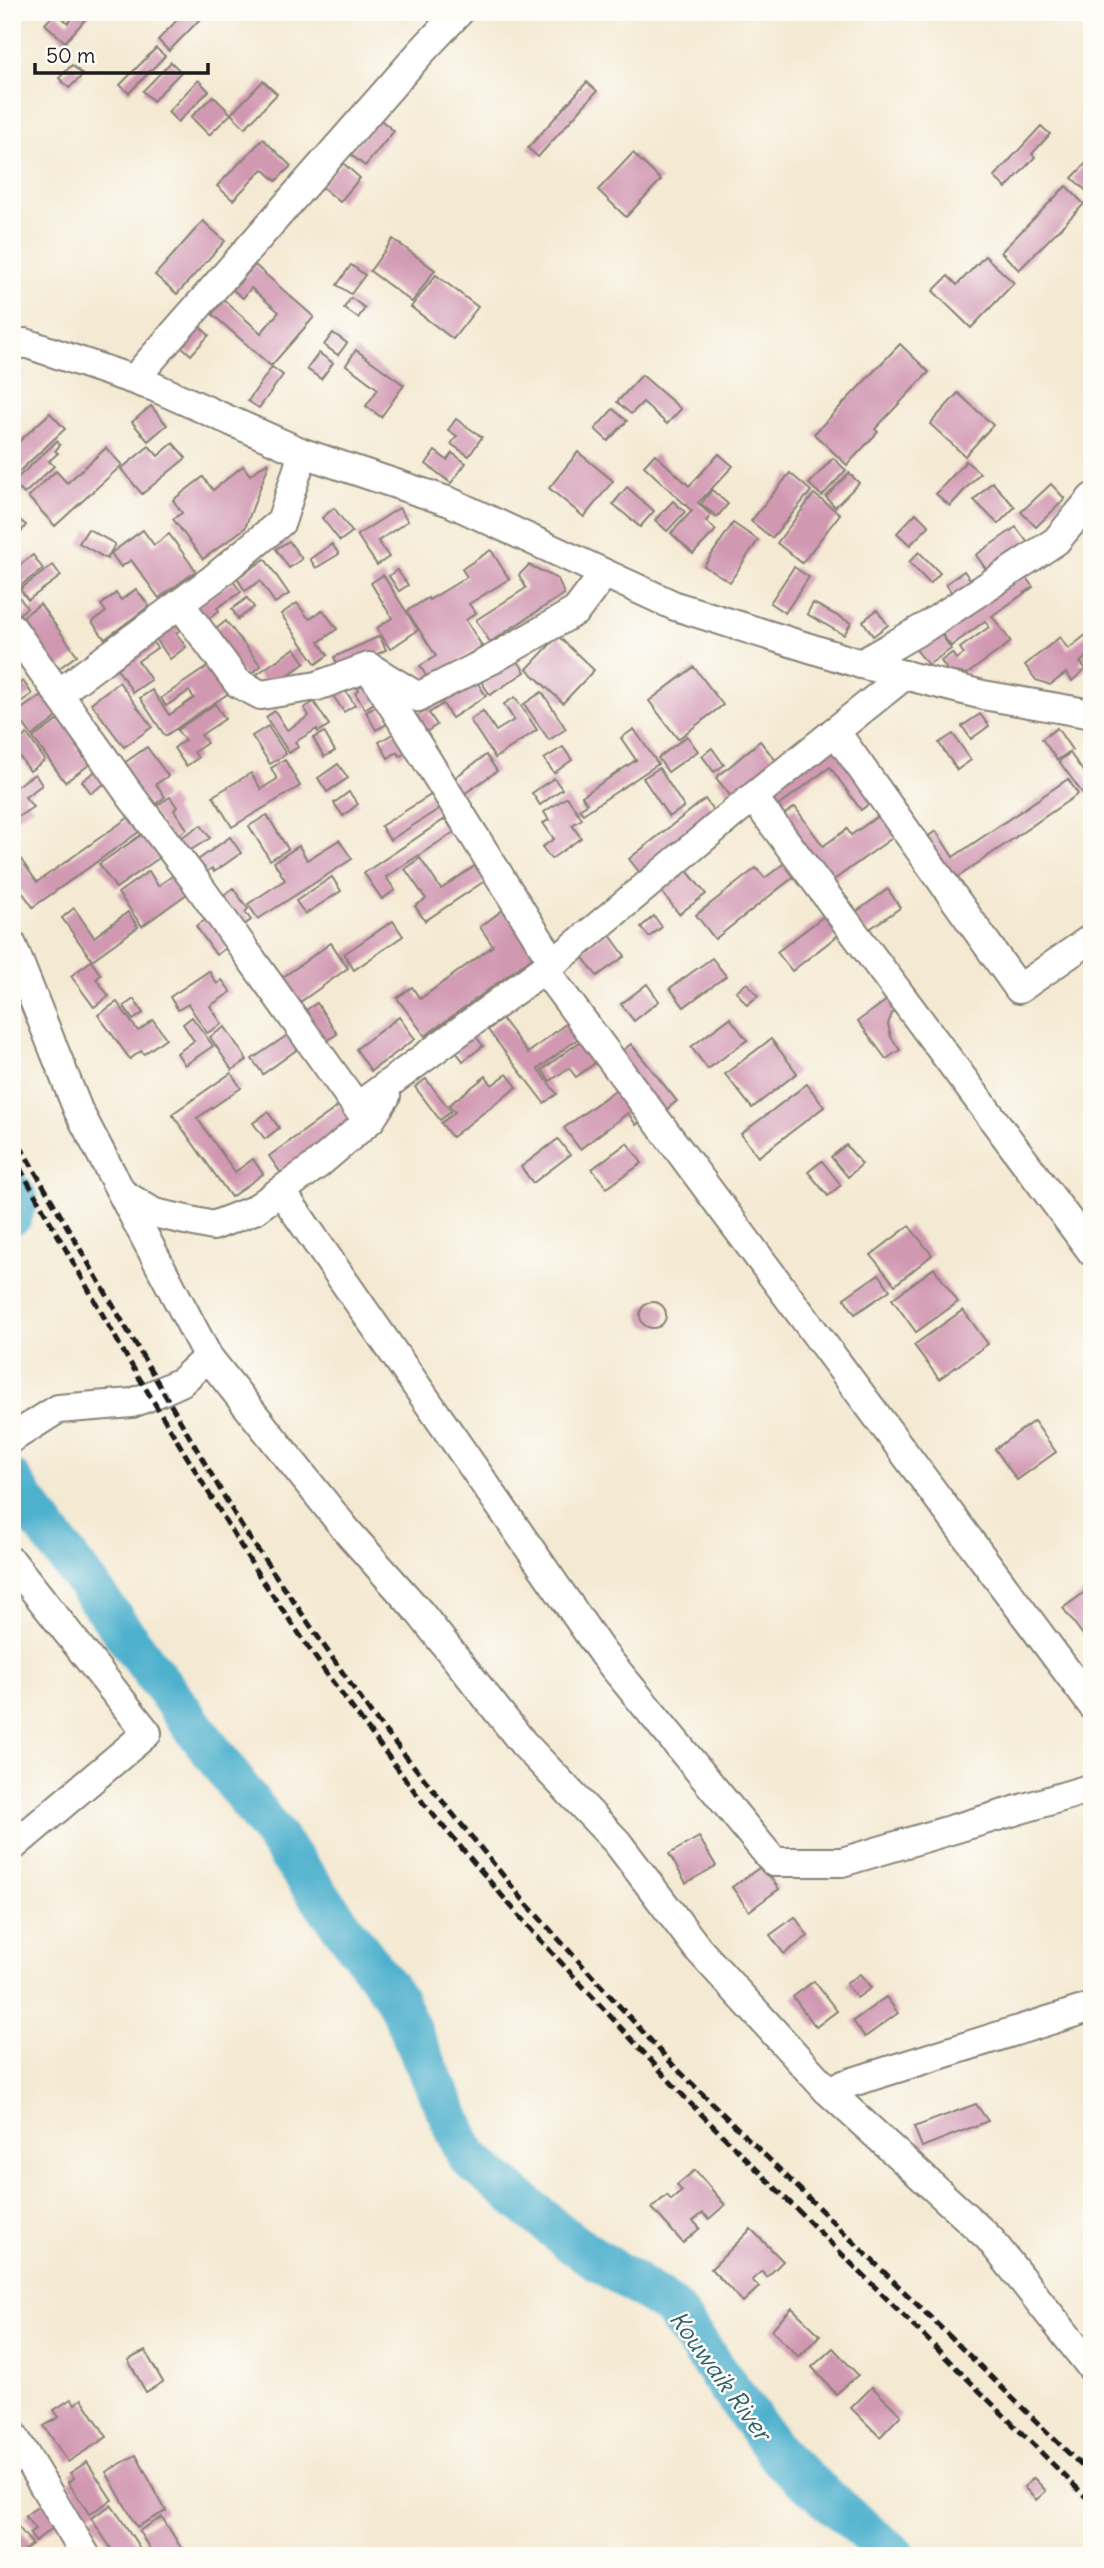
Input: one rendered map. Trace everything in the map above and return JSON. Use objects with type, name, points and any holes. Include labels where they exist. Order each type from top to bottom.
[{"type":"street","points":[[142,383],[142,370],[459,12]]},
{"type":"street","points":[[12,346],[24,342],[142,383],[303,453],[450,502],[675,606],[861,664],[983,695],[1092,714]]},
{"type":"street","points":[[59,693],[180,604],[281,522],[303,453]]},
{"type":"street","points":[[861,664],[927,626],[1056,541],[1092,498]]},
{"type":"street","points":[[369,667],[418,697],[491,660],[576,611],[604,574]]},
{"type":"street","points":[[180,604],[238,683],[261,695],[317,686],[369,667]]},
{"type":"street","points":[[12,628],[357,1107],[548,966],[905,675]]},
{"type":"street","points":[[369,667],[548,966],[1092,1705]]},
{"type":"street","points":[[835,731],[1019,989],[1092,937]]},
{"type":"street","points":[[753,797],[1092,1252]]},
{"type":"street","points":[[12,945],[78,1110],[208,1357],[347,1531],[420,1613],[523,1743],[617,1842],[698,1949],[827,2090],[989,2238],[1092,2368]]},
{"type":"street","points":[[121,1192],[154,1213],[213,1226],[254,1210],[317,1166],[371,1119],[399,1076]]},
{"type":"street","points":[[281,1191],[603,1654],[774,1862],[842,1862],[1092,1788]]},
{"type":"street","points":[[12,1438],[58,1409],[132,1403],[150,1396],[181,1382],[208,1357]]},
{"type":"street","points":[[12,1562],[147,1733],[12,1847]]},
{"type":"street","points":[[827,2090],[1092,2007]]},
{"type":"street","points":[[12,2433],[77,2551]]},
{"type":"building","points":[[56,12],[68,23],[78,12],[92,12],[65,42],[45,24]]},
{"type":"building","points":[[181,12],[207,12],[169,51],[158,40],[183,14]]},
{"type":"building","points":[[156,48],[165,56],[129,93],[120,85]]},
{"type":"building","points":[[171,62],[181,72],[153,101],[143,91]]},
{"type":"building","points":[[72,65],[83,75],[69,88],[59,78]]},
{"type":"building","points":[[198,80],[209,91],[178,122],[168,112]]},
{"type":"building","points":[[263,81],[277,94],[245,128],[231,114]]},
{"type":"building","points":[[587,82],[597,91],[538,157],[528,148]]},
{"type":"building","points":[[213,96],[231,114],[209,135],[191,117]]},
{"type":"building","points":[[378,118],[394,131],[365,166],[349,153]]},
{"type":"building","points":[[1041,126],[1050,134],[1032,154],[1035,157],[1006,188],[994,177]]},
{"type":"building","points":[[263,139],[291,166],[276,181],[263,169],[233,200],[217,186]]},
{"type":"building","points":[[633,153],[661,180],[626,217],[598,190]]},
{"type":"building","points":[[1092,157],[1092,196],[1072,178]]},
{"type":"building","points":[[342,162],[360,178],[340,202],[321,186]]},
{"type":"building","points":[[1066,186],[1084,204],[1019,270],[1001,252]]},
{"type":"building","points":[[203,221],[225,241],[177,294],[155,275]]},
{"type":"building","points":[[393,239],[435,270],[412,302],[370,271]]},
{"type":"building","points":[[985,256],[1014,283],[971,328],[933,291],[948,276],[957,285]]},
{"type":"building","points":[[255,265],[314,317],[271,366],[212,314],[224,300],[261,333],[279,312],[251,288],[243,298],[233,290]]},
{"type":"building","points":[[351,265],[365,275],[351,294],[337,285]]},
{"type":"building","points":[[436,275],[478,307],[453,339],[411,307]]},
{"type":"building","points":[[351,298],[365,308],[358,318],[344,308]]},
{"type":"building","points":[[198,325],[209,335],[191,355],[179,344]]},
{"type":"building","points":[[333,333],[347,343],[338,355],[324,345]]},
{"type":"building","points":[[900,344],[929,372],[875,429],[878,432],[847,465],[814,434]]},
{"type":"building","points":[[356,350],[404,385],[381,417],[366,406],[378,389],[346,365]]},
{"type":"building","points":[[319,353],[333,363],[321,379],[307,369]]},
{"type":"building","points":[[272,367],[283,375],[259,408],[248,401]]},
{"type":"building","points":[[642,375],[681,409],[667,424],[643,402],[631,414],[617,402]]},
{"type":"building","points":[[958,393],[993,425],[965,456],[930,424]]},
{"type":"building","points":[[151,406],[167,425],[148,441],[132,422]]},
{"type":"building","points":[[613,409],[627,421],[608,441],[595,429]]},
{"type":"building","points":[[50,413],[65,429],[12,478],[12,448]]},
{"type":"building","points":[[456,419],[482,437],[469,456],[451,444],[457,436],[448,430]]},
{"type":"building","points":[[57,441],[60,445],[55,451],[58,453],[49,461],[54,466],[24,494],[13,482]]},
{"type":"building","points":[[173,443],[186,458],[142,494],[121,469],[149,446],[158,456]]},
{"type":"building","points":[[106,448],[122,465],[55,526],[28,497],[56,471],[67,483]]},
{"type":"building","points":[[435,451],[447,460],[452,453],[466,463],[451,483],[426,464]]},
{"type":"building","points":[[578,452],[613,481],[584,517],[549,488]]},
{"type":"building","points":[[655,454],[689,486],[719,454],[733,466],[698,503],[711,515],[706,521],[716,530],[693,554],[671,533],[692,511],[644,466]]},
{"type":"building","points":[[833,458],[846,470],[822,496],[809,484]]},
{"type":"building","points":[[966,461],[980,473],[950,506],[936,494]]},
{"type":"building","points":[[268,462],[245,528],[203,559],[173,519],[182,513],[173,500],[203,477],[213,490],[243,466],[250,475]]},
{"type":"building","points":[[790,473],[811,491],[772,538],[751,521]]},
{"type":"building","points":[[849,473],[859,483],[835,507],[826,497]]},
{"type":"building","points":[[992,482],[1015,507],[998,524],[974,500]]},
{"type":"building","points":[[1051,484],[1065,499],[1036,527],[1021,512]]},
{"type":"building","points":[[627,487],[654,511],[640,527],[613,504]]},
{"type":"building","points":[[712,490],[728,504],[717,517],[701,504]]},
{"type":"building","points":[[814,494],[840,514],[802,563],[777,543]]},
{"type":"building","points":[[673,501],[685,512],[667,531],[655,520]]},
{"type":"building","points":[[334,508],[352,532],[340,541],[322,518]]},
{"type":"building","points":[[399,508],[408,521],[378,541],[389,557],[377,565],[357,535]]},
{"type":"building","points":[[916,513],[929,526],[910,545],[897,533]]},
{"type":"building","points":[[14,516],[26,525],[17,538],[12,534]]},
{"type":"building","points":[[733,523],[758,540],[730,582],[704,566]]},
{"type":"building","points":[[1016,527],[1028,543],[988,572],[976,555]]},
{"type":"building","points":[[88,529],[115,544],[107,559],[79,543]]},
{"type":"building","points":[[143,530],[154,545],[169,534],[196,571],[159,598],[131,560],[121,567],[111,553]]},
{"type":"building","points":[[289,541],[302,559],[289,568],[276,549]]},
{"type":"building","points":[[332,544],[339,554],[316,568],[310,559]]},
{"type":"building","points":[[491,550],[509,579],[469,604],[476,613],[466,620],[482,646],[429,680],[420,666],[436,656],[407,611],[467,577],[462,569]]},
{"type":"building","points":[[919,552],[940,573],[930,584],[909,562]]},
{"type":"building","points":[[33,555],[43,569],[17,588],[12,581],[12,571]]},
{"type":"building","points":[[265,559],[289,594],[275,603],[260,581],[245,591],[237,578]]},
{"type":"building","points":[[53,565],[61,576],[28,600],[20,589]]},
{"type":"building","points":[[529,565],[558,579],[564,594],[490,642],[476,620],[526,588],[519,575]]},
{"type":"building","points":[[794,567],[809,577],[785,613],[770,603]]},
{"type":"building","points":[[397,570],[408,585],[399,591],[389,576]]},
{"type":"building","points":[[964,571],[974,585],[955,598],[946,584]]},
{"type":"building","points":[[1021,571],[1033,587],[992,616],[1011,642],[967,674],[948,671],[941,661],[952,653],[956,659],[964,654],[960,648],[989,627],[985,621],[951,646],[939,630]]},
{"type":"building","points":[[383,575],[418,630],[390,649],[377,628],[392,618],[371,583]]},
{"type":"building","points":[[233,581],[241,592],[217,608],[219,611],[204,622],[194,608]]},
{"type":"building","points":[[12,587],[27,608],[15,617],[12,614]]},
{"type":"building","points":[[136,589],[149,606],[105,639],[92,622],[106,612],[101,605],[116,593],[121,600]]},
{"type":"building","points":[[247,598],[254,607],[238,619],[232,609]]},
{"type":"building","points":[[297,603],[309,619],[323,610],[337,629],[319,642],[328,655],[316,664],[281,614]]},
{"type":"building","points":[[813,603],[851,623],[844,635],[807,614]]},
{"type":"building","points":[[40,604],[77,655],[54,672],[17,621]]},
{"type":"building","points":[[877,610],[888,625],[873,636],[863,621]]},
{"type":"building","points":[[174,613],[184,627],[176,633],[186,647],[170,659],[150,630]]},
{"type":"building","points":[[226,621],[261,666],[245,678],[210,634]]},
{"type":"building","points":[[1092,630],[1092,652],[1080,662],[1086,669],[1072,681],[1066,673],[1050,685],[1036,680],[1025,665],[1060,637],[1068,649]]},
{"type":"building","points":[[939,631],[951,649],[928,665],[915,648]]},
{"type":"building","points":[[380,636],[386,650],[340,671],[334,657]]},
{"type":"building","points":[[558,636],[594,670],[563,703],[527,669]]},
{"type":"building","points":[[150,638],[157,648],[138,661],[151,680],[133,692],[114,664]]},
{"type":"building","points":[[295,648],[305,663],[268,689],[257,674]]},
{"type":"building","points":[[514,655],[525,672],[490,695],[479,678]]},
{"type":"building","points":[[213,663],[232,691],[165,736],[140,698],[152,690],[169,715],[194,698],[189,691],[166,706],[161,698]]},
{"type":"building","points":[[694,667],[723,705],[678,739],[649,701]]},
{"type":"building","points":[[362,676],[377,701],[365,709],[355,693],[359,690],[354,681]]},
{"type":"building","points":[[476,680],[486,696],[452,718],[443,704],[429,713],[437,725],[426,732],[416,717],[427,710],[426,707]]},
{"type":"building","points":[[23,681],[32,694],[12,708],[12,688]]},
{"type":"building","points":[[119,682],[152,727],[124,747],[91,703]]},
{"type":"building","points":[[341,684],[355,705],[344,712],[330,691]]},
{"type":"building","points":[[542,692],[566,729],[549,740],[524,704]]},
{"type":"building","points":[[43,694],[59,716],[32,736],[16,713]]},
{"type":"building","points":[[515,697],[537,730],[495,758],[470,720],[483,711],[496,731],[514,720],[504,704]]},
{"type":"building","points":[[314,702],[329,725],[295,742],[298,747],[289,753],[266,717],[275,711],[287,730],[309,716],[304,708]]},
{"type":"building","points":[[215,704],[225,719],[201,735],[207,743],[194,752],[198,758],[186,766],[174,748],[185,740],[177,730]]},
{"type":"building","points":[[379,705],[389,723],[376,730],[366,712]]},
{"type":"building","points":[[980,714],[989,726],[971,739],[962,726]]},
{"type":"building","points":[[61,718],[80,743],[76,746],[84,758],[91,752],[96,760],[65,782],[33,738]]},
{"type":"building","points":[[268,726],[286,754],[270,764],[252,736]]},
{"type":"building","points":[[1057,728],[1072,750],[1057,760],[1042,739]]},
{"type":"building","points":[[634,729],[658,764],[583,814],[579,809],[587,804],[582,796],[636,760],[621,738]]},
{"type":"building","points":[[324,732],[335,751],[324,757],[313,738]]},
{"type":"building","points":[[396,732],[407,752],[400,756],[397,752],[388,758],[379,742]]},
{"type":"building","points":[[27,734],[45,760],[30,771],[12,746]]},
{"type":"building","points":[[953,734],[971,760],[957,770],[939,743]]},
{"type":"building","points":[[687,736],[698,751],[668,772],[658,758]]},
{"type":"building","points":[[760,741],[778,763],[733,799],[716,778]]},
{"type":"building","points":[[832,743],[874,800],[861,810],[830,767],[775,808],[764,793]]},
{"type":"building","points":[[147,747],[168,776],[156,784],[165,797],[150,808],[120,766]]},
{"type":"building","points":[[563,747],[572,760],[554,773],[544,759]]},
{"type":"building","points":[[712,748],[724,765],[714,772],[702,756]]},
{"type":"building","points":[[1070,753],[1092,784],[1092,788],[1083,794],[1059,761]]},
{"type":"building","points":[[486,755],[497,771],[461,796],[450,781]]},
{"type":"building","points":[[285,760],[300,786],[232,827],[213,796],[251,773],[261,789],[277,779],[271,768]]},
{"type":"building","points":[[338,764],[348,778],[327,792],[318,778]]},
{"type":"building","points":[[101,767],[110,780],[91,793],[82,781]]},
{"type":"building","points":[[659,768],[684,807],[669,817],[643,778]]},
{"type":"building","points":[[35,774],[42,785],[25,797],[33,807],[12,821],[12,789]]},
{"type":"building","points":[[554,778],[562,789],[540,805],[532,793]]},
{"type":"building","points":[[1068,779],[1078,794],[949,883],[920,842],[936,831],[953,857]]},
{"type":"building","points":[[349,792],[358,804],[343,816],[334,803]]},
{"type":"building","points":[[434,793],[442,807],[390,840],[381,826]]},
{"type":"building","points":[[170,797],[177,807],[174,810],[187,829],[171,840],[150,810]]},
{"type":"building","points":[[567,797],[582,819],[572,825],[581,838],[551,859],[542,847],[554,839],[543,823],[549,820],[544,812]]},
{"type":"building","points":[[705,799],[716,814],[641,874],[629,859]]},
{"type":"building","points":[[795,807],[823,846],[847,829],[851,835],[884,812],[899,833],[828,884],[780,817]]},
{"type":"building","points":[[132,815],[143,829],[33,907],[12,878],[12,847],[37,882]]},
{"type":"building","points":[[267,815],[288,849],[270,860],[249,826]]},
{"type":"building","points":[[445,819],[454,832],[386,877],[395,890],[382,899],[364,873]]},
{"type":"building","points":[[201,825],[210,838],[183,855],[174,842]]},
{"type":"building","points":[[147,831],[161,851],[156,854],[159,858],[116,888],[99,864]]},
{"type":"building","points":[[230,837],[241,853],[214,872],[212,868],[199,877],[191,865]]},
{"type":"building","points":[[339,840],[352,859],[258,919],[248,904],[285,880],[274,862],[299,846],[307,860]]},
{"type":"building","points":[[420,858],[441,889],[479,863],[489,878],[425,921],[415,906],[426,899],[405,869]]},
{"type":"building","points":[[790,859],[800,872],[715,939],[696,915],[756,868],[765,878]]},
{"type":"building","points":[[684,867],[706,894],[679,914],[658,887]]},
{"type":"building","points":[[149,871],[158,886],[178,872],[191,891],[142,926],[118,893]]},
{"type":"building","points":[[332,877],[341,891],[305,914],[296,901]]},
{"type":"building","points":[[233,888],[248,909],[245,912],[251,920],[237,930],[216,901]]},
{"type":"building","points":[[888,889],[900,908],[865,932],[853,914]]},
{"type":"building","points":[[74,908],[94,937],[128,912],[138,927],[92,960],[62,918]]},
{"type":"building","points":[[504,909],[537,954],[425,1036],[397,998],[412,987],[420,999],[493,946],[480,927]]},
{"type":"building","points":[[832,910],[846,929],[792,971],[777,952]]},
{"type":"building","points":[[654,916],[662,927],[649,937],[641,927]]},
{"type":"building","points":[[210,917],[230,945],[216,955],[196,926]]},
{"type":"building","points":[[393,921],[403,936],[354,970],[344,954]]},
{"type":"building","points":[[607,931],[625,956],[597,976],[579,952]]},
{"type":"building","points":[[331,943],[348,968],[296,1005],[279,980]]},
{"type":"building","points":[[712,958],[726,976],[684,1007],[670,988]]},
{"type":"building","points":[[91,961],[101,975],[96,979],[109,996],[94,1007],[71,976]]},
{"type":"building","points":[[209,971],[217,984],[222,980],[231,992],[210,1006],[222,1024],[207,1033],[188,1004],[178,1010],[170,997]]},
{"type":"building","points":[[747,983],[758,996],[747,1005],[736,991]]},
{"type":"building","points":[[647,984],[659,1001],[634,1021],[621,1004]]},
{"type":"building","points":[[894,995],[901,1005],[892,1013],[888,1024],[891,1037],[900,1050],[886,1059],[858,1021]]},
{"type":"building","points":[[134,999],[143,1013],[133,1020],[124,1006]]},
{"type":"building","points":[[117,1002],[138,1031],[153,1020],[166,1038],[144,1054],[141,1051],[130,1059],[98,1015]]},
{"type":"building","points":[[317,1003],[337,1034],[323,1043],[303,1012]]},
{"type":"building","points":[[192,1017],[213,1046],[185,1065],[177,1053],[194,1041],[183,1024]]},
{"type":"building","points":[[399,1017],[415,1039],[371,1071],[356,1049]]},
{"type":"building","points":[[730,1018],[747,1040],[708,1069],[691,1047]]},
{"type":"building","points":[[502,1019],[528,1053],[572,1019],[584,1034],[538,1069],[557,1094],[544,1103],[488,1030]]},
{"type":"building","points":[[225,1027],[247,1060],[232,1070],[210,1037]]},
{"type":"building","points":[[472,1031],[483,1046],[463,1061],[452,1046]]},
{"type":"building","points":[[292,1032],[302,1046],[263,1074],[252,1059]]},
{"type":"building","points":[[586,1037],[602,1058],[576,1077],[569,1068],[550,1081],[542,1070]]},
{"type":"building","points":[[771,1039],[797,1073],[752,1108],[725,1074]]},
{"type":"building","points":[[631,1044],[677,1101],[662,1113],[616,1056]]},
{"type":"building","points":[[231,1073],[241,1088],[197,1118],[235,1172],[253,1159],[263,1174],[231,1197],[172,1114]]},
{"type":"building","points":[[507,1074],[517,1087],[452,1137],[441,1123],[455,1112],[449,1105],[486,1076],[492,1085]]},
{"type":"building","points":[[426,1079],[451,1111],[440,1120],[415,1087]]},
{"type":"building","points":[[625,1083],[650,1115],[636,1125],[628,1113],[580,1149],[564,1128]]},
{"type":"building","points":[[807,1084],[824,1107],[758,1157],[741,1134]]},
{"type":"building","points":[[343,1103],[355,1121],[281,1173],[269,1156]]},
{"type":"building","points":[[268,1112],[279,1128],[265,1139],[253,1123]]},
{"type":"building","points":[[558,1139],[570,1155],[533,1183],[521,1167]]},
{"type":"building","points":[[627,1143],[642,1163],[607,1188],[592,1169]]},
{"type":"building","points":[[846,1145],[862,1164],[848,1177],[831,1157]]},
{"type":"building","points":[[822,1161],[841,1185],[828,1196],[808,1172]]},
{"type":"building","points":[[909,1226],[932,1255],[895,1285],[871,1255]]},
{"type":"building","points":[[934,1268],[958,1302],[916,1332],[892,1299]]},
{"type":"building","points":[[879,1274],[890,1290],[855,1314],[844,1298]]},
{"type":"building","points":[[653,1302],[662,1306],[666,1315],[662,1324],[653,1328],[644,1324],[640,1315],[644,1306]]},
{"type":"building","points":[[963,1310],[988,1344],[939,1379],[914,1345]]},
{"type":"building","points":[[1034,1421],[1056,1452],[1017,1480],[995,1449]]},
{"type":"building","points":[[1092,1587],[1092,1647],[1063,1608]]},
{"type":"building","points":[[699,1837],[716,1866],[686,1883],[669,1854]]},
{"type":"building","points":[[762,1866],[779,1889],[749,1911],[732,1887]]},
{"type":"building","points":[[795,1917],[808,1936],[784,1954],[770,1935]]},
{"type":"building","points":[[860,1974],[871,1988],[857,1998],[846,1984]]},
{"type":"building","points":[[814,1981],[837,2011],[816,2027],[793,1997]]},
{"type":"building","points":[[886,1997],[898,2013],[865,2037],[853,2021]]},
{"type":"building","points":[[976,2104],[988,2121],[922,2147],[914,2127]]},
{"type":"building","points":[[695,2170],[725,2205],[709,2219],[703,2213],[693,2221],[700,2228],[683,2243],[652,2208],[667,2195],[671,2200],[682,2191],[677,2185]]},
{"type":"building","points":[[751,2229],[783,2261],[767,2277],[762,2271],[752,2280],[759,2287],[743,2302],[711,2269]]},
{"type":"building","points":[[792,2308],[820,2335],[799,2357],[771,2330]]},
{"type":"building","points":[[833,2348],[858,2375],[836,2394],[812,2367]]},
{"type":"building","points":[[145,2351],[163,2382],[146,2392],[128,2360]]},
{"type":"building","points":[[872,2387],[901,2415],[880,2437],[851,2408]]},
{"type":"building","points":[[71,2399],[75,2404],[82,2399],[107,2437],[68,2462],[44,2426],[59,2417],[54,2410]]},
{"type":"building","points":[[136,2455],[166,2511],[137,2527],[106,2472]]},
{"type":"building","points":[[87,2462],[112,2500],[89,2514],[68,2482],[74,2478],[70,2473]]},
{"type":"building","points":[[1034,2478],[1046,2491],[1036,2500],[1024,2487]]},
{"type":"building","points":[[44,2502],[59,2523],[35,2541],[29,2533],[35,2529],[25,2516]]},
{"type":"building","points":[[111,2505],[145,2556],[116,2556],[91,2518]]},
{"type":"building","points":[[162,2517],[186,2556],[154,2556],[139,2531]]},
{"type":"building","points":[[12,2519],[32,2544],[18,2556],[12,2556]]},
{"type":"waterway","points":[[12,1192],[17,1199],[12,1215]]},
{"type":"waterway","name":"Kouwaik River","points":[[12,1481],[396,1999],[468,2157],[570,2242],[671,2307],[780,2458],[895,2556]]},
{"type":"railway","points":[[12,1132],[242,1527],[372,1715],[524,1901],[673,2065],[1092,2476]]},
{"type":"railway","points":[[12,1154],[126,1356],[256,1571],[326,1673],[424,1804],[533,1932],[690,2103],[1092,2503]]}]
